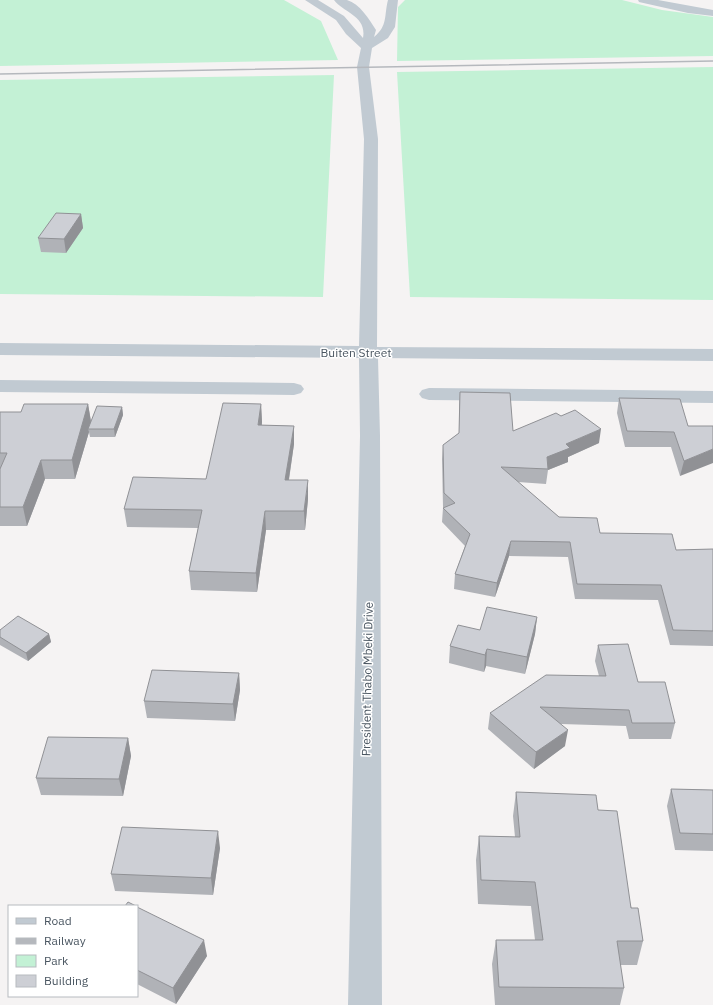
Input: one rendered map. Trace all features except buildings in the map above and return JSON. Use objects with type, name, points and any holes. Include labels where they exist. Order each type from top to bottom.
[{"type":"street","points":[[310,0],[340,18],[350,32],[366,47],[380,39],[387,32],[391,19],[393,0]]},
{"type":"street","name":"President Thabo Mbeki Drive","points":[[339,0],[355,10],[365,21],[370,30],[363,67],[371,138],[368,352],[370,436],[365,1005]]},
{"type":"street","points":[[643,0],[688,10],[713,13]]},
{"type":"street","name":"Buiten Street","points":[[0,349],[713,355]]},
{"type":"street","points":[[0,386],[294,389]]},
{"type":"street","points":[[429,394],[713,397]]},
{"type":"green space","points":[[0,0],[284,0],[321,21],[338,60],[0,66]]},
{"type":"green space","points":[[405,0],[622,0],[662,10],[713,17],[713,56],[397,61],[398,7]]},
{"type":"green space","points":[[713,67],[713,300],[410,297],[397,72]]},
{"type":"green space","points":[[334,75],[323,297],[0,294],[0,80]]},
{"type":"railway","points":[[0,74],[713,61]]}]
